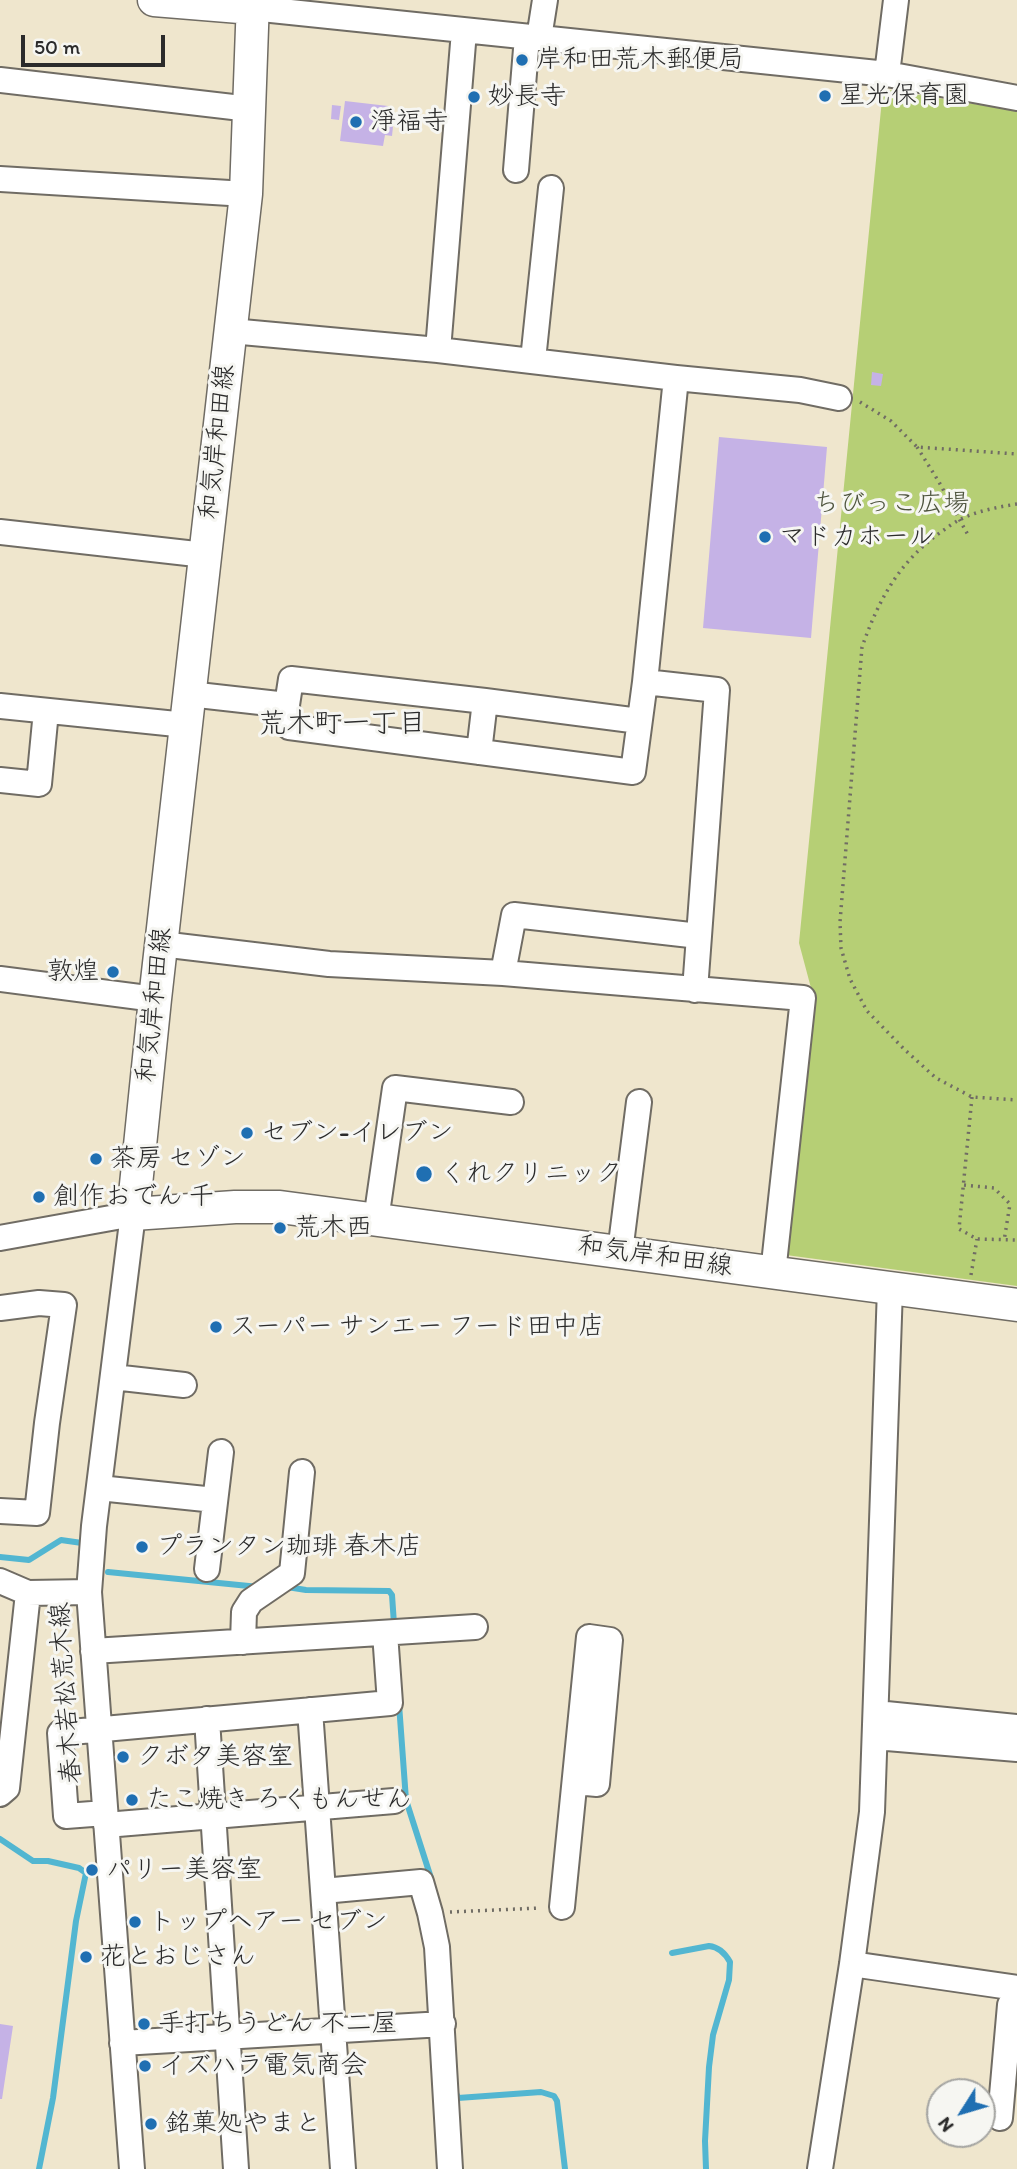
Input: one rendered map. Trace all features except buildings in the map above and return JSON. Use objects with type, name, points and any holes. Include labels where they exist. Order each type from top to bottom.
[{"type":"main road","points":[[154,0],[252,4]]},
{"type":"main road","name":"和気岸和田線","points":[[252,4],[246,194],[133,1214],[235,1207],[280,1207],[1017,1305]]},
{"type":"street","points":[[516,170],[533,38],[545,0]]},
{"type":"street","points":[[887,74],[896,0]]},
{"type":"street","points":[[252,4],[533,38],[887,74],[1017,98]]},
{"type":"street","points":[[438,350],[464,30]]},
{"type":"street","points":[[0,80],[250,109]]},
{"type":"street","points":[[0,179],[246,194]]},
{"type":"street","points":[[533,360],[551,188]]},
{"type":"street","points":[[230,331],[533,360],[676,379],[800,390],[839,398]]},
{"type":"street","points":[[639,721],[292,679],[286,705],[289,727],[633,772],[645,682],[676,379]]},
{"type":"street","points":[[0,532],[205,555]]},
{"type":"street","points":[[645,682],[717,690],[695,990]]},
{"type":"street","points":[[189,694],[286,705]]},
{"type":"street","points":[[479,752],[485,701]]},
{"type":"street","points":[[0,706],[186,725]]},
{"type":"street","points":[[0,779],[39,784],[46,711]]},
{"type":"street","points":[[503,973],[514,915],[699,936]]},
{"type":"street","points":[[161,944],[329,964],[503,973],[803,998],[773,1273]]},
{"type":"street","points":[[0,979],[155,999]]},
{"type":"street","points":[[376,1220],[395,1088],[511,1102]]},
{"type":"street","points":[[620,1252],[639,1102]]},
{"type":"street","points":[[0,1238],[133,1214]]},
{"type":"street","name":"春木若松荒木線","points":[[132,2169],[89,1592],[133,1214]]},
{"type":"street","points":[[820,2169],[852,1964],[872,1812],[890,1288]]},
{"type":"street","points":[[0,1308],[39,1303],[64,1305],[37,1513],[0,1511]]},
{"type":"street","points":[[113,1377],[184,1385]]},
{"type":"street","points":[[207,1569],[221,1452]]},
{"type":"street","points":[[243,1642],[244,1612],[251,1601],[292,1573],[302,1472]]},
{"type":"street","points":[[99,1488],[215,1500]]},
{"type":"street","points":[[0,1581],[28,1593],[89,1592]]},
{"type":"street","points":[[0,1794],[7,1788],[28,1593]]},
{"type":"street","points":[[93,1651],[475,1627]]},
{"type":"street","points":[[385,1633],[390,1703],[60,1733],[66,1816],[105,1819],[213,1816],[394,1801]]},
{"type":"street","points":[[562,1907],[589,1637],[610,1640],[597,1784],[575,1782]]},
{"type":"street","points":[[310,1710],[343,2169]]},
{"type":"street","points":[[207,1719],[236,2169]]},
{"type":"street","points":[[875,1725],[1017,1727]]},
{"type":"street","points":[[875,1725],[1017,1749]]},
{"type":"street","points":[[323,1891],[421,1882],[437,1947],[450,2169]]},
{"type":"street","points":[[852,1964],[1017,1988],[1010,2005],[1000,2118]]},
{"type":"street","points":[[122,2043],[443,2024]]},
{"type":"path","points":[[839,398],[862,402],[891,421],[917,446],[968,535]]},
{"type":"path","points":[[917,446],[1017,454]]},
{"type":"path","points":[[1017,504],[986,510],[959,520],[929,540],[890,583],[874,612],[862,647],[840,922],[841,948],[850,979],[867,1012],[936,1078],[972,1097],[1017,1100]]},
{"type":"path","points":[[972,1097],[959,1229],[976,1239],[1017,1240]]},
{"type":"path","points":[[964,1185],[994,1188],[1010,1204],[1004,1241]]},
{"type":"path","points":[[971,1282],[976,1239]]},
{"type":"path","points":[[443,1913],[562,1907]]},
{"type":"green space","name":"ちびっこ広場","points":[[883,89],[1017,111],[1017,1286],[786,1255],[815,1003],[799,943]]},
{"type":"waterway","points":[[0,1557],[29,1560],[61,1540],[82,1543]]},
{"type":"waterway","points":[[108,1572],[259,1587]]},
{"type":"waterway","points":[[287,1587],[306,1590],[389,1591],[392,1595],[394,1624]]},
{"type":"waterway","points":[[399,1704],[406,1800],[431,1878]]},
{"type":"waterway","points":[[0,1839],[33,1861],[48,1861],[79,1868],[86,1873],[76,1921],[53,2098],[39,2169]]},
{"type":"waterway","points":[[672,1953],[709,1946],[721,1951],[730,1962],[729,1980],[713,2035],[709,2067],[706,2169]]},
{"type":"waterway","points":[[456,2093],[458,2098],[541,2092],[554,2096],[557,2101],[565,2169]]},
{"type":"place","name":"岸和田荒木郵便局","points":[[522,60]]},
{"type":"place","name":"星光保育園","points":[[825,96]]},
{"type":"place","name":"妙長寺","points":[[474,97]]},
{"type":"place","name":"淨福寺","points":[[356,122]]},
{"type":"place","name":"マドカホール","points":[[765,537]]},
{"type":"place","name":"敦煌","points":[[113,972]]},
{"type":"place","name":"セブン-イレブン","points":[[247,1133]]},
{"type":"place","name":"茶房 セゾン","points":[[96,1159]]},
{"type":"place","name":"くれクリニック","points":[[424,1174]]},
{"type":"place","name":"創作おでん 千","points":[[39,1197]]},
{"type":"place","name":"荒木西","points":[[280,1228]]},
{"type":"place","name":"スーパー サンエー フード田中店","points":[[216,1327]]},
{"type":"place","name":"プランタン珈琲 春木店","points":[[142,1547]]},
{"type":"place","name":"クボタ美容室","points":[[123,1757]]},
{"type":"place","name":"たこ焼き ろくもんせん","points":[[132,1800]]},
{"type":"place","name":"パリー美容室","points":[[92,1870]]},
{"type":"place","name":"トップヘアー セブン","points":[[135,1922]]},
{"type":"place","name":"花とおじさん","points":[[86,1957]]},
{"type":"place","name":"手打ちうどん 不二屋","points":[[144,2024]]},
{"type":"place","name":"イズハラ電気商会","points":[[145,2066]]},
{"type":"place","name":"銘菓処やまと","points":[[151,2124]]},
{"type":"district","name":"荒木町一丁目","points":[[342,725]]}]
